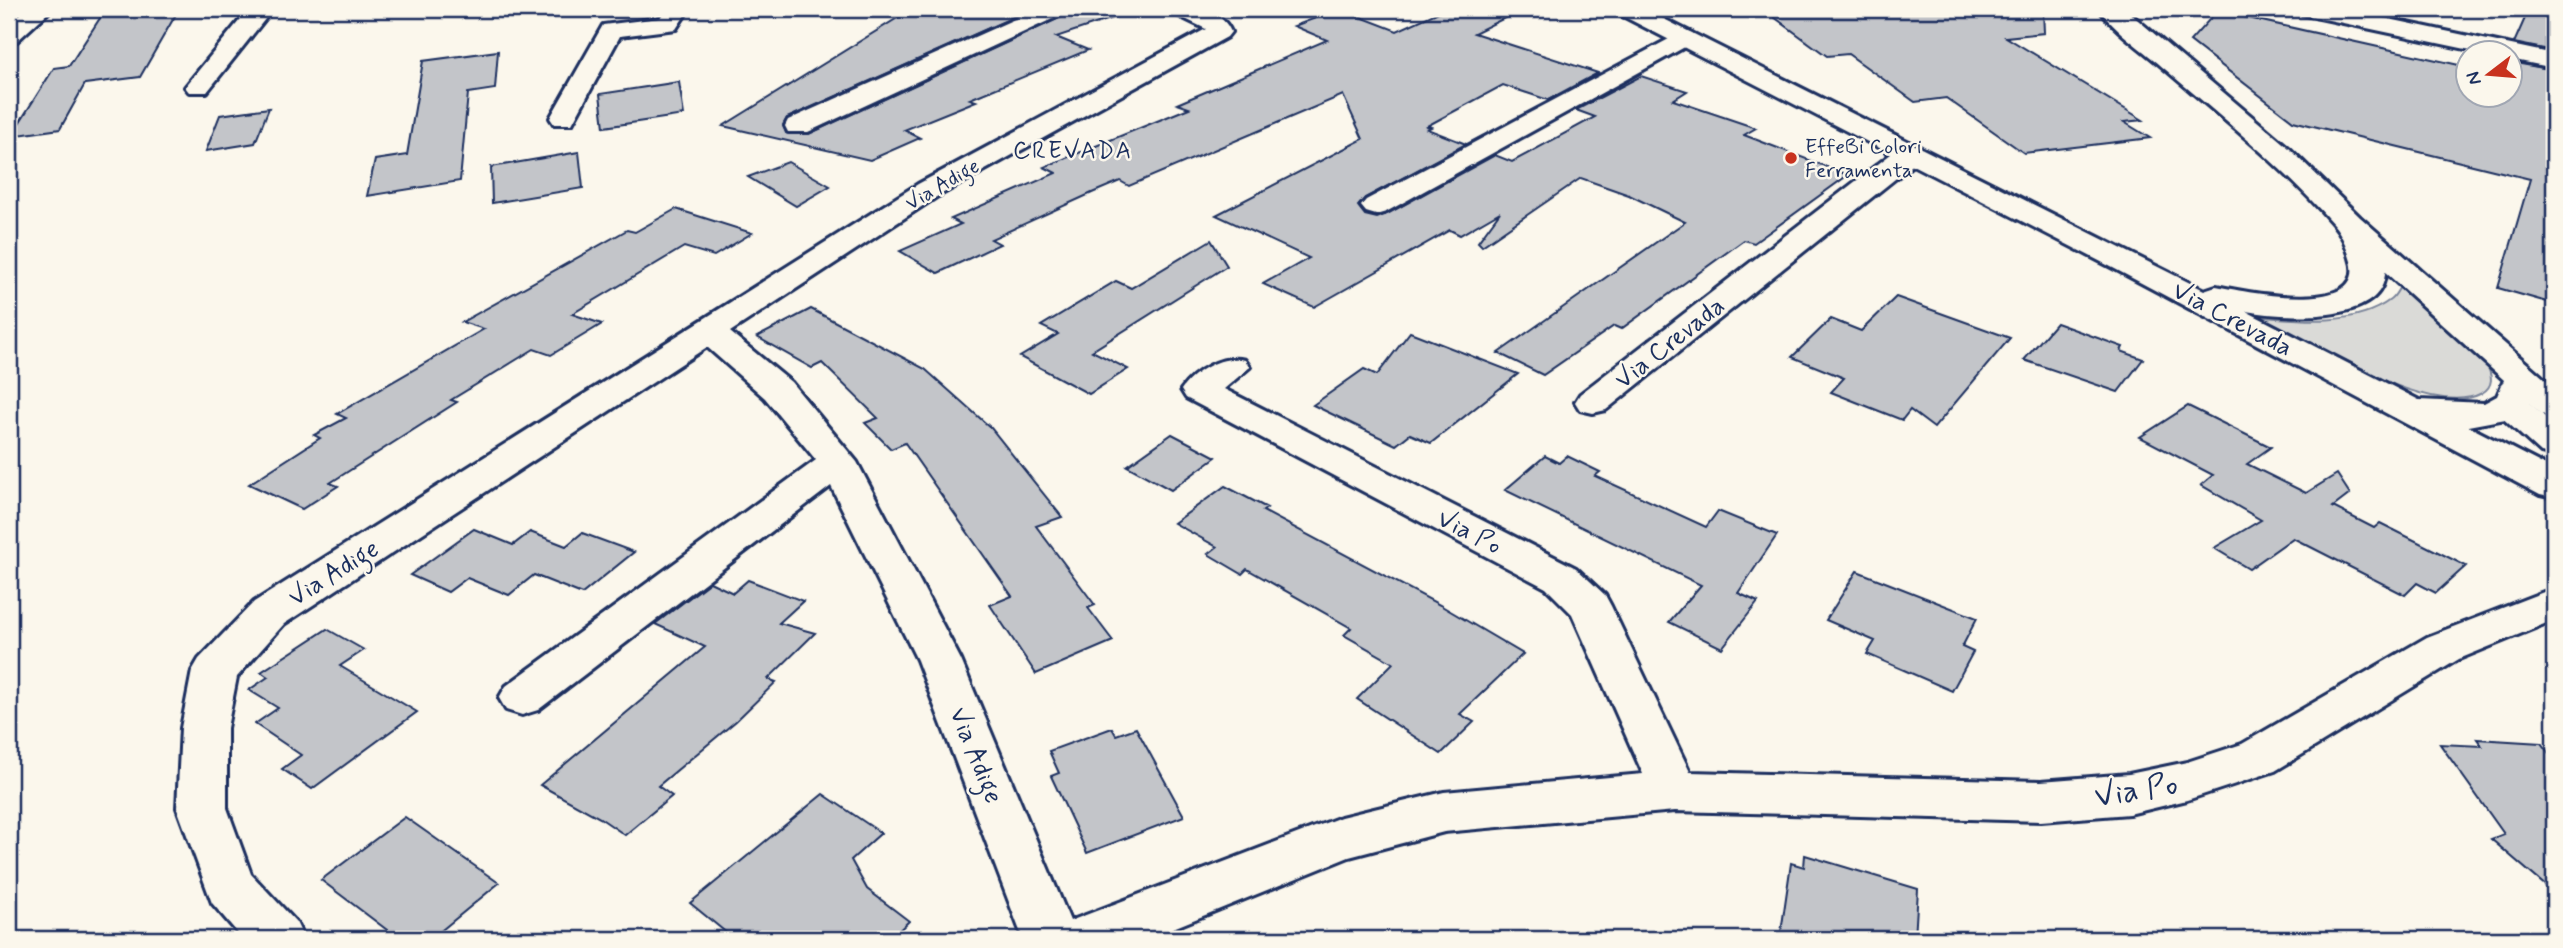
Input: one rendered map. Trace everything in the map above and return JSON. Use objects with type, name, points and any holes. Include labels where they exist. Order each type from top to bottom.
[{"type":"street","points":[[9,36],[40,9]]},
{"type":"street","points":[[198,87],[261,9]]},
{"type":"street","points":[[563,118],[611,30],[668,24],[677,9]]},
{"type":"street","points":[[798,126],[1055,9]]},
{"type":"street","name":"Via Adige","points":[[277,939],[230,887],[202,808],[204,728],[215,671],[269,612],[928,190],[1219,32],[1216,24],[1184,9]]},
{"type":"street","name":"Via Crevada","points":[[1628,9],[2126,262],[2554,486]]},
{"type":"street","points":[[2111,9],[2279,154],[2517,393],[2529,425],[2554,445]]},
{"type":"street","points":[[2310,9],[2554,61]]},
{"type":"street","points":[[1376,206],[1684,38]]},
{"type":"street","name":"Via Crevada","points":[[1593,402],[1910,153]]},
{"type":"street","points":[[2126,262],[2196,291],[2238,301],[2276,306],[2339,302],[2357,294],[2367,285],[2369,274],[2349,223]]},
{"type":"street","name":"Via Adige","points":[[709,332],[778,390],[838,462],[939,660],[1050,939]]},
{"type":"street","name":"Via Po","points":[[1233,367],[1199,390],[1561,578],[1590,606],[1675,791]]},
{"type":"street","points":[[2402,405],[2468,416],[2490,413],[2517,393]]},
{"type":"street","points":[[2517,393],[2554,406]]},
{"type":"street","points":[[522,698],[838,462]]},
{"type":"street","name":"Via Po","points":[[1086,939],[1341,838],[1444,812],[1675,791],[2041,801],[2129,794],[2187,781],[2258,758],[2443,648],[2554,603]]},
{"type":"shaded area","points":[[2402,284],[2487,365],[2491,380],[2486,390],[2464,398],[2443,398],[2420,393],[2372,375],[2256,316],[2325,320],[2343,318],[2376,309],[2390,300]]},
{"type":"building","points":[[179,9],[140,77],[85,84],[60,129],[11,136],[54,68],[69,66],[102,15]]},
{"type":"building","points":[[912,9],[1031,9],[787,118],[783,125],[786,133],[809,134],[1064,16],[1070,9],[1120,9],[1122,15],[1056,37],[1088,50],[970,99],[976,101],[904,130],[920,138],[870,160],[723,126]]},
{"type":"building","points":[[1340,9],[1397,31],[1445,9],[1523,9],[1474,33],[1598,73],[1548,100],[1503,85],[1427,126],[1431,127],[1427,129],[1466,144],[1365,198],[1358,206],[1365,215],[1377,218],[1387,214],[1495,155],[1512,162],[1595,117],[1576,110],[1641,76],[1687,91],[1673,100],[1756,128],[1744,135],[1848,175],[1754,243],[1744,240],[1621,329],[1614,326],[1543,375],[1498,353],[1685,222],[1629,195],[1581,178],[1482,246],[1478,242],[1500,212],[1460,235],[1450,230],[1314,307],[1263,284],[1309,258],[1216,215],[1363,139],[1343,95],[1129,186],[1120,181],[1092,193],[991,239],[1000,244],[938,273],[900,251],[961,224],[951,219],[1056,173],[1044,167],[1189,108],[1177,104],[1327,40],[1294,26]]},
{"type":"building","points":[[1763,9],[2043,9],[2044,33],[2006,37],[2143,120],[2124,122],[2150,138],[2024,153],[1946,98],[1915,102],[1848,54],[1827,56]]},
{"type":"building","points":[[2529,9],[2554,9],[2554,51],[2524,45],[2524,38],[2516,38]]},
{"type":"building","points":[[2217,11],[2454,64],[2454,108],[2524,108],[2524,65],[2554,70],[2554,304],[2498,288],[2530,179],[2293,121],[2190,41]]},
{"type":"building","points":[[498,51],[495,89],[468,93],[460,181],[367,196],[375,160],[407,155],[423,61]]},
{"type":"building","points":[[679,82],[684,115],[604,127],[600,94]]},
{"type":"building","points":[[269,108],[255,143],[206,151],[220,115]]},
{"type":"building","points":[[579,152],[583,188],[492,203],[491,167]]},
{"type":"building","points":[[788,162],[830,186],[796,206],[748,177]]},
{"type":"building","points":[[676,209],[752,233],[714,256],[684,247],[572,314],[602,324],[551,355],[534,349],[451,400],[457,402],[330,483],[338,486],[302,509],[249,484],[320,438],[314,435],[346,418],[337,414],[484,329],[462,322],[627,230],[635,232]]},
{"type":"building","points":[[1211,240],[1227,266],[1092,351],[1128,369],[1089,394],[1020,357],[1058,334],[1041,326],[1116,281],[1131,288]]},
{"type":"building","points":[[1896,297],[2010,338],[1934,428],[1910,410],[1902,420],[1831,392],[1844,378],[1792,357],[1831,319],[1861,331]]},
{"type":"building","points":[[811,309],[925,369],[991,428],[1062,517],[1036,526],[1095,605],[1088,608],[1113,641],[1036,674],[990,605],[1012,596],[905,443],[891,449],[865,423],[878,418],[822,363],[812,368],[757,337]]},
{"type":"building","points":[[2056,323],[2123,347],[2121,351],[2143,359],[2118,392],[2024,360]]},
{"type":"building","points":[[1410,332],[1518,374],[1431,443],[1410,434],[1396,445],[1313,405],[1364,369],[1377,375]]},
{"type":"building","points":[[2188,406],[2271,447],[2247,464],[2306,493],[2337,474],[2350,494],[2333,507],[2374,528],[2380,523],[2466,566],[2436,593],[2417,583],[2405,595],[2293,538],[2249,569],[2214,548],[2261,520],[2201,485],[2213,475],[2140,437]]},
{"type":"building","points":[[1172,434],[1216,457],[1171,490],[1127,466]]},
{"type":"building","points":[[1545,456],[1559,463],[1567,456],[1600,472],[1595,476],[1706,527],[1718,511],[1777,535],[1738,593],[1758,602],[1722,648],[1669,622],[1701,585],[1505,490]]},
{"type":"building","points":[[1225,486],[1267,508],[1263,511],[1440,605],[1523,654],[1460,714],[1474,722],[1441,754],[1357,699],[1393,663],[1344,635],[1351,628],[1247,569],[1242,574],[1208,554],[1217,547],[1174,523]]},
{"type":"building","points":[[474,529],[513,545],[530,532],[566,546],[582,533],[634,552],[582,594],[534,575],[509,595],[467,578],[448,592],[410,575]]},
{"type":"building","points":[[1857,571],[1977,618],[1962,647],[1973,652],[1952,691],[1867,654],[1875,641],[1826,620]]},
{"type":"building","points":[[748,580],[803,601],[779,623],[815,633],[768,679],[776,682],[736,721],[658,786],[672,796],[625,835],[540,785],[705,647],[655,624],[710,582],[733,593]]},
{"type":"building","points":[[327,629],[364,650],[340,666],[417,712],[312,789],[282,769],[301,755],[255,724],[278,708],[249,690],[268,677],[261,672]]},
{"type":"building","points":[[1112,728],[1116,735],[1136,728],[1184,816],[1087,853],[1051,776],[1059,773],[1049,751]]},
{"type":"building","points":[[2477,739],[2541,743],[2554,760],[2554,893],[2491,839],[2504,834],[2440,744],[2482,746]]},
{"type":"building","points":[[823,794],[881,833],[851,860],[867,889],[909,921],[890,939],[734,939],[690,903]]},
{"type":"building","points":[[405,817],[499,883],[431,939],[399,939],[321,880]]},
{"type":"building","points":[[1805,855],[1918,889],[1915,939],[1780,939],[1791,863],[1804,867]]},
{"type":"place","name":"EffeBi Colori Ferramenta","points":[[1791,158]]},
{"type":"district","name":"CREVADA","points":[[1073,150]]}]
